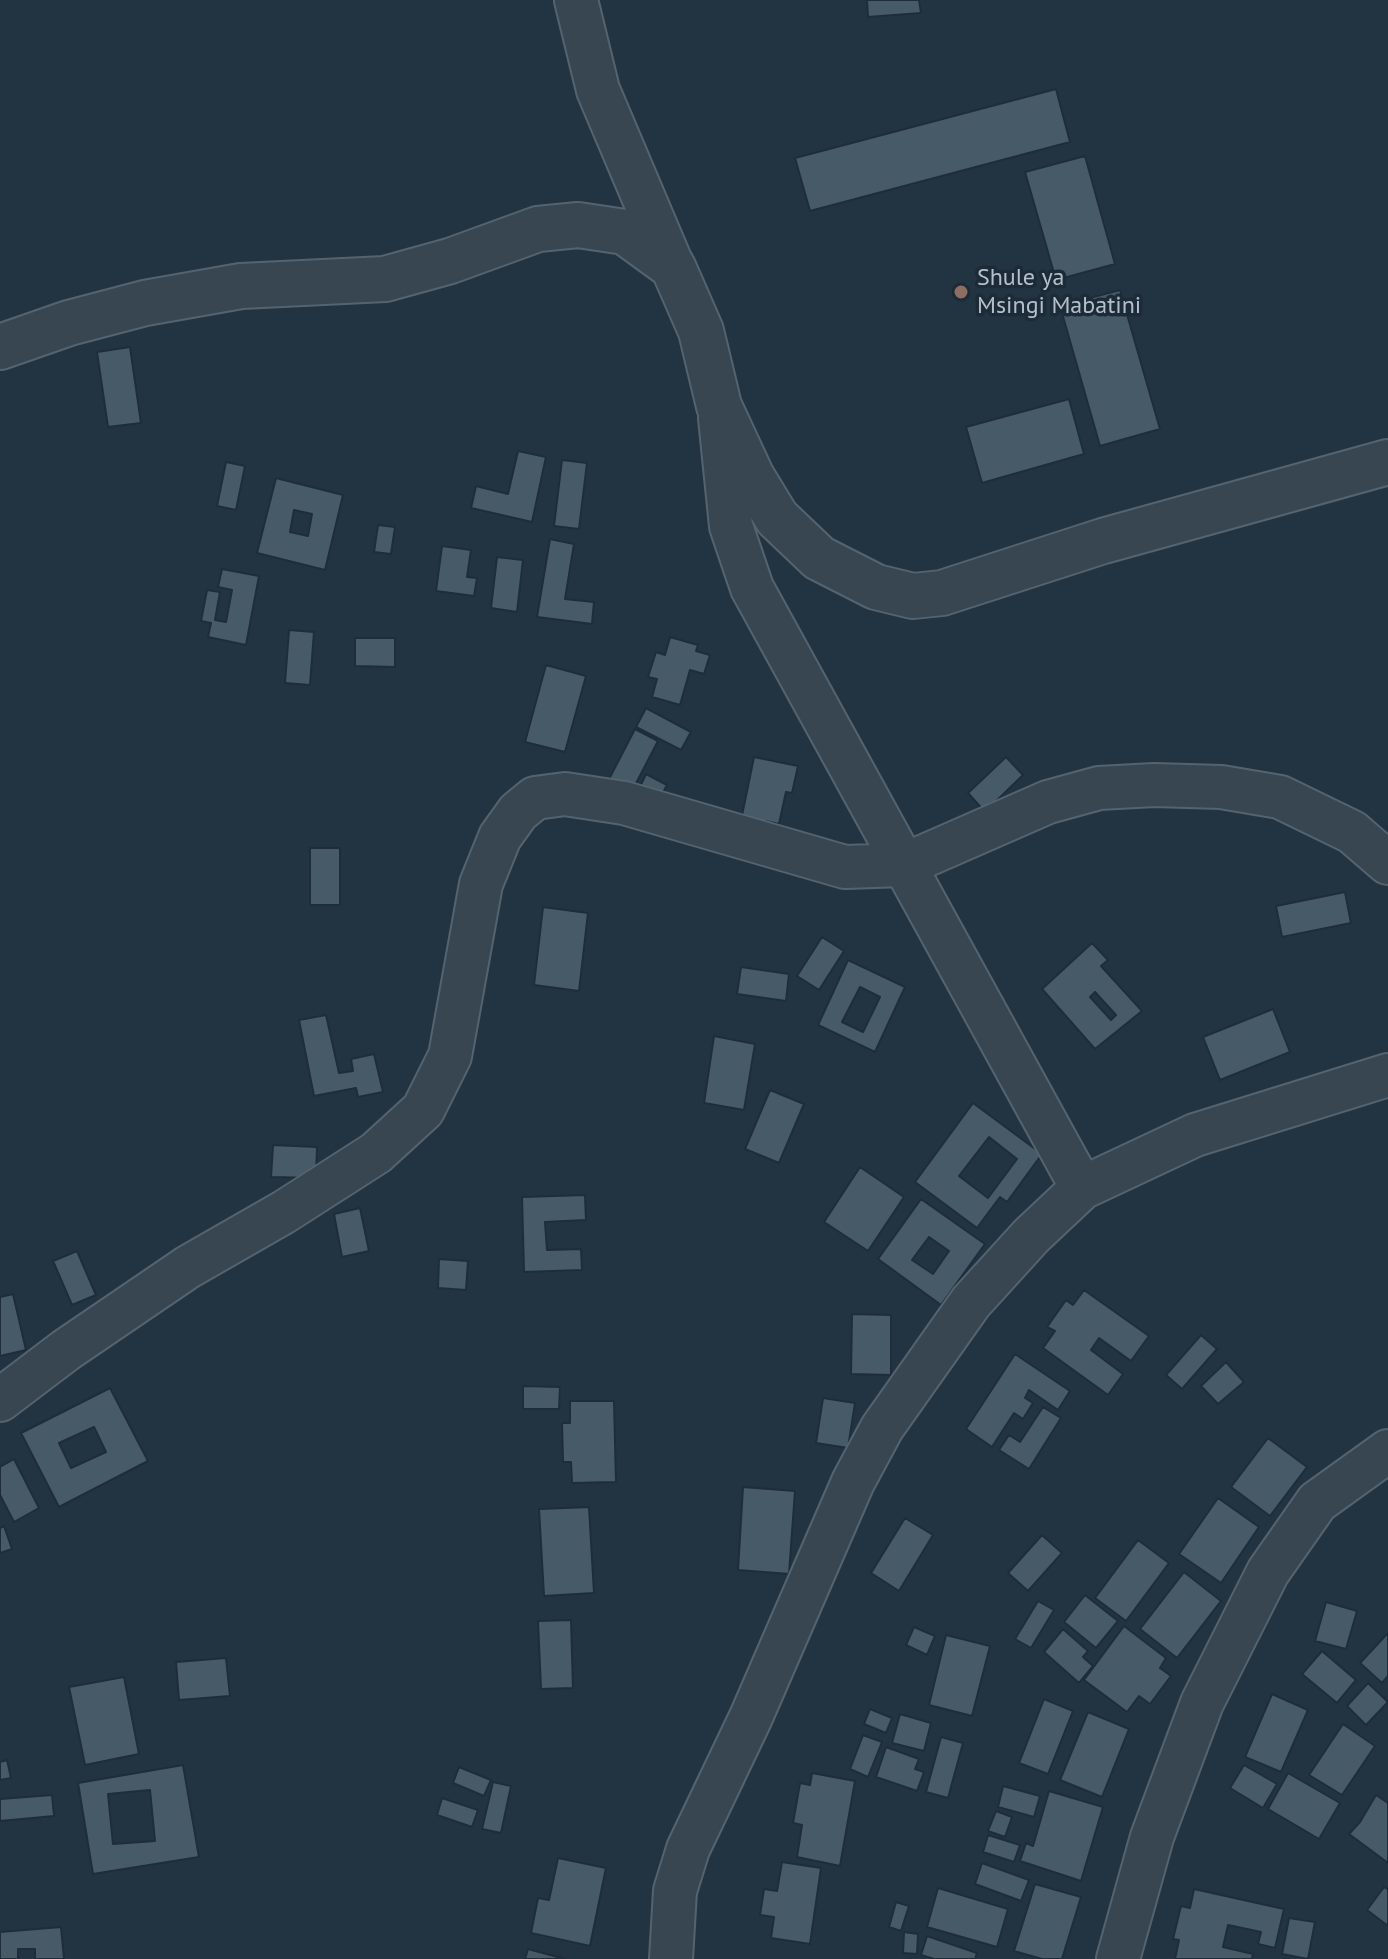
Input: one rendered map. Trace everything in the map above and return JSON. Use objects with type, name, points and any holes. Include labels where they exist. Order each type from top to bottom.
[{"type":"street","points":[[576,0],[598,90],[701,331],[719,406],[731,526],[752,588],[1082,1188]]},
{"type":"street","points":[[0,347],[69,323],[145,303],[241,286],[385,279],[450,261],[538,229],[578,225],[625,232],[673,267]]},
{"type":"street","points":[[719,406],[752,477],[777,518],[819,558],[876,587],[913,596],[942,593],[1103,541],[1388,462]]},
{"type":"street","points":[[0,1400],[66,1350],[188,1267],[284,1212],[376,1153],[423,1110],[450,1056],[481,884],[500,837],[518,812],[535,798],[565,794],[624,803],[845,867],[904,865],[1048,802],[1099,788],[1154,785],[1221,787],[1280,797],[1352,832],[1388,863]]},
{"type":"street","points":[[671,1959],[675,1891],[688,1849],[762,1693],[853,1482],[882,1428],[971,1302],[1031,1236],[1082,1188],[1195,1135],[1388,1075]]},
{"type":"street","points":[[1118,1959],[1152,1837],[1202,1703],[1268,1572],[1317,1502],[1384,1461]]},
{"type":"building","points":[[867,0],[919,0],[921,13],[868,17]]},
{"type":"building","points":[[1056,89],[1070,142],[810,211],[795,158]]},
{"type":"building","points":[[1085,156],[1115,264],[1056,280],[1025,172]]},
{"type":"building","points":[[1120,290],[1160,429],[1100,446],[1060,306]]},
{"type":"building","points":[[130,347],[141,423],[108,427],[97,352]]},
{"type":"building","points":[[1069,399],[1084,454],[982,483],[966,427]]},
{"type":"building","points":[[518,451],[546,457],[532,522],[471,508],[476,486],[508,494]]},
{"type":"building","points":[[562,460],[587,463],[579,529],[554,526]]},
{"type":"building","points":[[226,462],[245,466],[236,510],[217,506]]},
{"type":"building","points":[[276,478],[343,495],[325,570],[257,553]],"holes":[[[294,510],[312,514],[308,536],[290,532]]]},
{"type":"building","points":[[378,525],[395,527],[391,554],[374,552]]},
{"type":"building","points":[[550,539],[574,544],[565,599],[594,602],[592,624],[537,617]]},
{"type":"building","points":[[442,546],[471,550],[467,577],[477,578],[474,596],[436,591]]},
{"type":"building","points":[[497,557],[523,560],[517,612],[491,608]]},
{"type":"building","points":[[222,569],[259,576],[246,645],[208,637],[211,623],[201,621],[207,590],[220,592],[215,620],[226,622],[232,590],[218,587]]},
{"type":"building","points":[[289,630],[314,632],[310,685],[285,683]]},
{"type":"building","points":[[670,637],[698,645],[696,651],[710,655],[704,674],[690,670],[680,705],[652,697],[657,679],[648,677],[656,652],[665,655]]},
{"type":"building","points":[[355,638],[395,638],[395,667],[355,666]]},
{"type":"building","points":[[546,665],[586,676],[565,752],[525,742]]},
{"type":"building","points":[[646,708],[691,732],[681,750],[636,727]]},
{"type":"building","points":[[635,729],[658,741],[631,793],[608,781]]},
{"type":"building","points":[[754,757],[798,766],[792,793],[786,792],[779,824],[765,821],[763,830],[740,825]]},
{"type":"building","points":[[1006,757],[1023,775],[985,812],[968,793]]},
{"type":"building","points":[[646,774],[667,785],[658,802],[638,791]]},
{"type":"building","points":[[310,848],[340,848],[340,905],[310,905]]},
{"type":"building","points":[[1345,892],[1351,923],[1282,937],[1276,906]]},
{"type":"building","points":[[543,907],[588,913],[579,991],[534,985]]},
{"type":"building","points":[[822,937],[844,951],[819,990],[797,976]]},
{"type":"building","points":[[1092,943],[1108,960],[1101,966],[1142,1011],[1095,1049],[1042,989]],"holes":[[[1095,992],[1116,1015],[1111,1020],[1090,997]]]},
{"type":"building","points":[[848,960],[905,987],[875,1052],[818,1025]],"holes":[[[860,987],[880,997],[863,1032],[842,1022]]]},
{"type":"building","points":[[741,967],[789,974],[786,1001],[737,994]]},
{"type":"building","points":[[1273,1009],[1290,1052],[1220,1080],[1203,1037]]},
{"type":"building","points":[[326,1015],[339,1073],[353,1071],[351,1059],[374,1054],[383,1092],[358,1097],[356,1088],[314,1096],[299,1020]]},
{"type":"building","points":[[714,1036],[755,1044],[744,1110],[704,1103]]},
{"type":"building","points":[[770,1090],[804,1104],[779,1163],[745,1149]]},
{"type":"building","points":[[973,1103],[1042,1154],[1007,1202],[1000,1197],[977,1228],[915,1182]],"holes":[[[989,1137],[1017,1159],[988,1198],[959,1176]]]},
{"type":"building","points":[[273,1145],[317,1147],[316,1178],[271,1177]]},
{"type":"building","points":[[860,1167],[904,1197],[868,1251],[824,1222]]},
{"type":"building","points":[[585,1195],[586,1220],[545,1222],[547,1250],[581,1249],[582,1270],[524,1272],[522,1197]]},
{"type":"building","points":[[921,1199],[985,1244],[941,1305],[878,1259]],"holes":[[[929,1237],[949,1251],[933,1274],[912,1260]]]},
{"type":"building","points":[[360,1208],[369,1251],[342,1257],[334,1214]]},
{"type":"building","points":[[77,1251],[96,1295],[72,1305],[53,1261]]},
{"type":"building","points":[[439,1259],[468,1261],[466,1290],[438,1288]]},
{"type":"building","points":[[1084,1290],[1149,1336],[1131,1361],[1099,1338],[1091,1350],[1123,1374],[1108,1395],[1043,1348],[1055,1331],[1047,1327],[1066,1300],[1073,1305]]},
{"type":"building","points":[[13,1294],[26,1350],[0,1356],[0,1297]]},
{"type":"building","points":[[852,1314],[891,1315],[891,1375],[851,1374]]},
{"type":"building","points":[[1201,1335],[1217,1349],[1182,1389],[1166,1375]]},
{"type":"building","points":[[1015,1354],[1070,1391],[1058,1410],[1029,1390],[1025,1398],[1033,1403],[1023,1419],[1014,1413],[992,1447],[966,1429]]},
{"type":"building","points":[[1226,1362],[1244,1382],[1218,1404],[1201,1386]]},
{"type":"building","points":[[523,1386],[560,1387],[559,1409],[523,1409]]},
{"type":"building","points":[[110,1388],[148,1461],[59,1507],[21,1433]],"holes":[[[94,1427],[106,1452],[71,1468],[59,1443]]]},
{"type":"building","points":[[823,1398],[855,1403],[848,1448],[816,1443]]},
{"type":"building","points":[[570,1401],[614,1401],[616,1482],[572,1483],[571,1462],[563,1462],[562,1423],[570,1423]]},
{"type":"building","points":[[1043,1407],[1061,1418],[1029,1469],[999,1450],[1009,1435],[1020,1442]]},
{"type":"building","points":[[1268,1438],[1307,1467],[1270,1516],[1231,1487]]},
{"type":"building","points":[[14,1459],[39,1508],[14,1522],[0,1495],[0,1467]]},
{"type":"building","points":[[743,1487],[795,1491],[789,1574],[738,1570]]},
{"type":"building","points":[[1218,1498],[1259,1527],[1221,1583],[1179,1554]]},
{"type":"building","points":[[589,1507],[594,1593],[544,1596],[539,1509]]},
{"type":"building","points":[[905,1518],[933,1535],[899,1591],[871,1573]]},
{"type":"building","points":[[4,1526],[12,1549],[0,1553],[0,1528]]},
{"type":"building","points":[[1042,1535],[1062,1553],[1028,1591],[1008,1573]]},
{"type":"building","points":[[1138,1540],[1169,1563],[1126,1621],[1095,1598]]},
{"type":"building","points":[[1184,1572],[1221,1601],[1177,1658],[1140,1629]]},
{"type":"building","points":[[1085,1595],[1118,1621],[1096,1648],[1064,1622]]},
{"type":"building","points":[[1038,1601],[1054,1610],[1031,1648],[1015,1639]]},
{"type":"building","points":[[1326,1602],[1357,1611],[1346,1649],[1315,1641]]},
{"type":"building","points":[[571,1620],[573,1688],[541,1689],[538,1621]]},
{"type":"building","points":[[1124,1626],[1166,1658],[1160,1668],[1171,1676],[1150,1704],[1139,1696],[1127,1712],[1084,1680]]},
{"type":"building","points":[[914,1627],[935,1636],[927,1655],[906,1645]]},
{"type":"building","points":[[1063,1629],[1088,1651],[1083,1657],[1093,1666],[1079,1683],[1044,1652]]},
{"type":"building","points":[[1388,1633],[1388,1676],[1382,1683],[1360,1663]]},
{"type":"building","points":[[946,1635],[990,1646],[972,1716],[929,1705]]},
{"type":"building","points":[[1322,1651],[1356,1680],[1337,1703],[1302,1674]]},
{"type":"building","points":[[226,1658],[230,1696],[179,1700],[176,1662]]},
{"type":"building","points":[[124,1677],[139,1754],[85,1765],[69,1687]]},
{"type":"building","points":[[1368,1683],[1388,1702],[1366,1725],[1347,1706]]},
{"type":"building","points":[[1272,1694],[1308,1710],[1281,1772],[1245,1757]]},
{"type":"building","points":[[1044,1699],[1073,1711],[1048,1774],[1019,1763]]},
{"type":"building","points":[[870,1709],[892,1718],[886,1733],[864,1724]]},
{"type":"building","points":[[1088,1712],[1129,1729],[1102,1797],[1060,1780]]},
{"type":"building","points":[[900,1714],[931,1723],[924,1751],[892,1743]]},
{"type":"building","points":[[1343,1724],[1375,1746],[1342,1795],[1309,1775]]},
{"type":"building","points":[[863,1735],[882,1742],[868,1777],[850,1769]]},
{"type":"building","points":[[941,1737],[963,1743],[948,1798],[926,1792]]},
{"type":"building","points":[[886,1747],[919,1759],[915,1769],[924,1772],[917,1791],[876,1777]]},
{"type":"building","points":[[7,1760],[11,1778],[0,1780],[0,1762]]},
{"type":"building","points":[[183,1765],[199,1857],[93,1874],[78,1783]],"holes":[[[150,1790],[155,1841],[113,1844],[108,1794]]]},
{"type":"building","points":[[1244,1765],[1277,1784],[1263,1808],[1230,1788]]},
{"type":"building","points":[[459,1767],[491,1780],[484,1796],[453,1783]]},
{"type":"building","points":[[812,1773],[855,1781],[840,1866],[797,1857],[802,1825],[793,1823],[800,1783],[810,1785]]},
{"type":"building","points":[[1288,1773],[1340,1803],[1319,1839],[1268,1809]]},
{"type":"building","points":[[493,1782],[511,1786],[501,1833],[482,1829]]},
{"type":"building","points":[[1003,1786],[1040,1796],[1034,1817],[998,1807]]},
{"type":"building","points":[[1049,1791],[1103,1807],[1081,1881],[1020,1861],[1026,1843],[1033,1846]]},
{"type":"building","points":[[52,1795],[54,1816],[0,1821],[0,1799]]},
{"type":"building","points":[[1376,1795],[1388,1803],[1388,1863],[1349,1834]]},
{"type":"building","points":[[442,1798],[478,1810],[472,1827],[437,1815]]},
{"type":"building","points":[[996,1811],[1012,1817],[1005,1837],[988,1831]]},
{"type":"building","points":[[988,1835],[1020,1845],[1014,1862],[983,1852]]},
{"type":"building","points":[[558,1858],[606,1868],[590,1946],[531,1933],[538,1898],[549,1900]]},
{"type":"building","points":[[782,1862],[821,1868],[810,1944],[771,1938],[774,1917],[760,1915],[764,1889],[777,1891]]},
{"type":"building","points":[[982,1863],[1029,1880],[1021,1901],[975,1884]]},
{"type":"building","points":[[1035,1884],[1081,1897],[1062,1959],[1042,1959],[1014,1951]]},
{"type":"building","points":[[1384,1887],[1388,1889],[1388,1926],[1367,1910]]},
{"type":"building","points":[[938,1888],[1008,1909],[997,1947],[927,1927]]},
{"type":"building","points":[[1194,1889],[1284,1909],[1275,1948],[1258,1944],[1261,1932],[1228,1925],[1223,1947],[1253,1954],[1252,1959],[1175,1959],[1179,1940],[1173,1939],[1181,1906],[1190,1908]]},
{"type":"building","points":[[896,1902],[909,1906],[901,1931],[889,1927]]},
{"type":"building","points":[[1289,1918],[1315,1922],[1308,1959],[1282,1954]]},
{"type":"building","points":[[61,1927],[64,1959],[35,1959],[35,1949],[18,1949],[18,1959],[0,1959],[0,1932]]},
{"type":"building","points":[[904,1932],[918,1934],[917,1954],[903,1953]]},
{"type":"building","points":[[927,1936],[977,1953],[975,1959],[934,1959],[921,1955]]},
{"type":"building","points":[[528,1949],[565,1959],[525,1959]]},
{"type":"place","name":"Shule ya Msingi Mabatini","points":[[961,292]]}]
